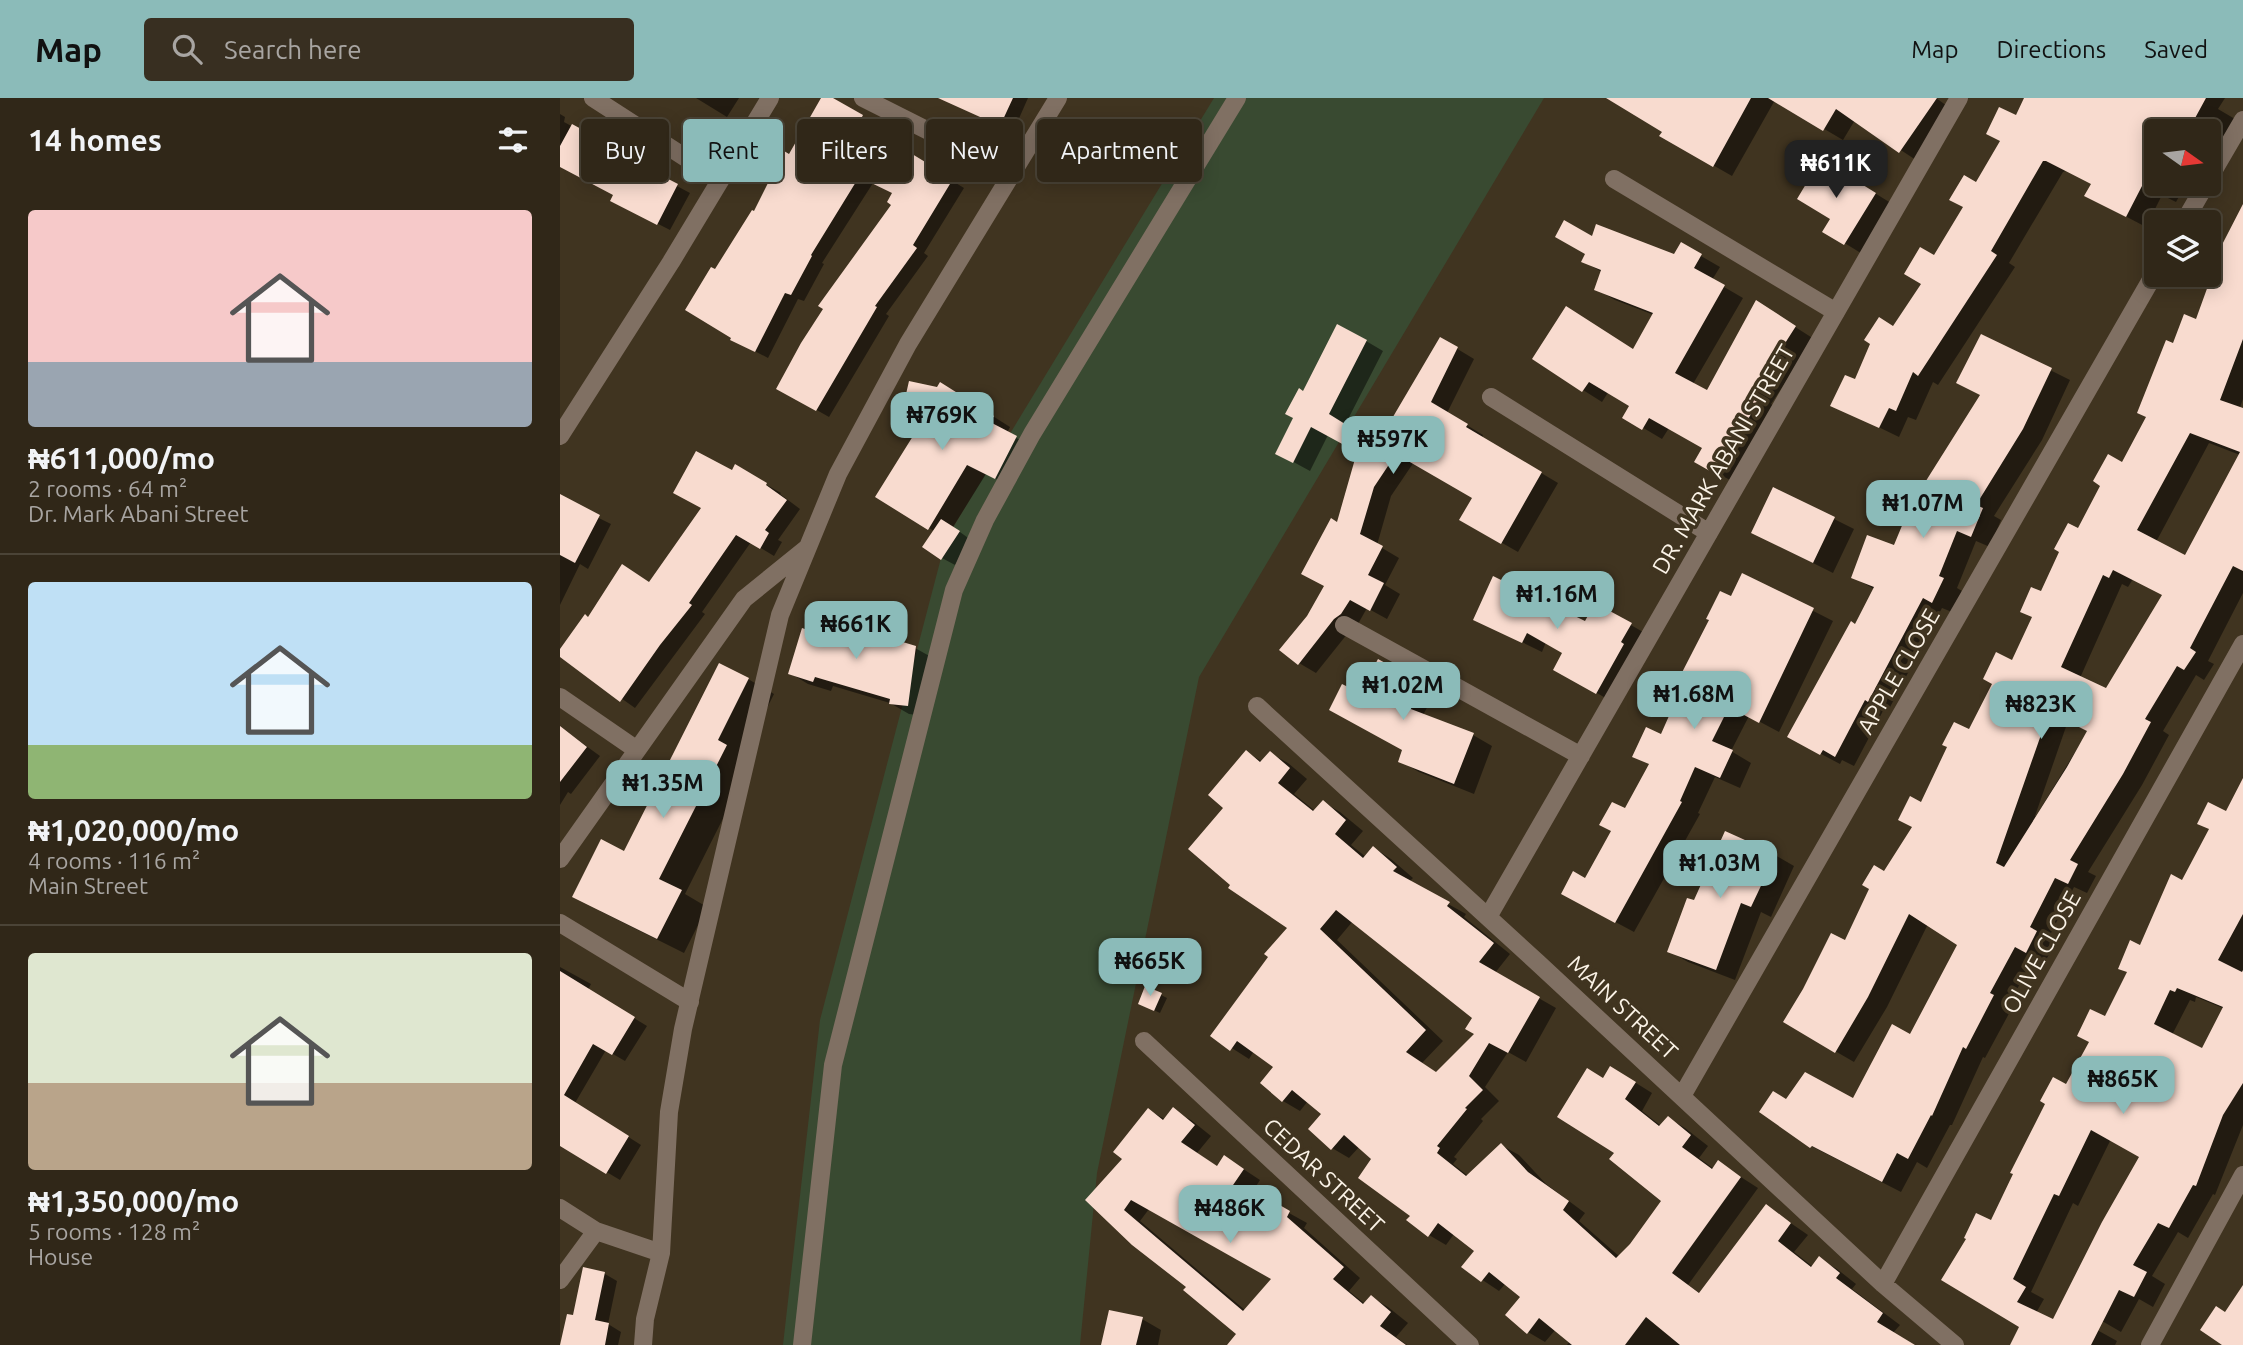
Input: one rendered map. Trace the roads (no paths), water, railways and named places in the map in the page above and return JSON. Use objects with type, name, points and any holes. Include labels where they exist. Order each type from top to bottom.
[{"type":"street","points":[[593,98],[683,156]]},
{"type":"street","points":[[757,119],[770,98]]},
{"type":"street","points":[[863,98],[926,130]]},
{"type":"street","points":[[1023,155],[1058,98]]},
{"type":"street","points":[[802,1345],[833,1065],[954,590],[985,520],[1032,434],[1237,98]]},
{"type":"street","name":"DR. MARK ABANI STREET","points":[[1488,917],[1959,98]]},
{"type":"street","points":[[2221,158],[2243,120]]},
{"type":"street","points":[[1614,179],[1836,312]]},
{"type":"street","points":[[560,436],[719,182]]},
{"type":"street","points":[[643,1345],[645,1319],[661,1252],[669,1112],[690,1002],[780,615],[838,474],[908,344],[1007,182]]},
{"type":"street","name":"APPLE CLOSE","points":[[1682,1096],[2147,287]]},
{"type":"street","points":[[1491,397],[1709,533]]},
{"type":"street","points":[[560,859],[744,599],[808,548]]},
{"type":"street","points":[[1344,625],[1581,756]]},
{"type":"street","name":"OLIVE CLOSE","points":[[1883,1284],[2243,645]]},
{"type":"street","points":[[560,696],[637,750]]},
{"type":"street","name":"MAIN STREET","points":[[1257,706],[1883,1284],[1955,1345]]},
{"type":"street","points":[[560,923],[690,1002]]},
{"type":"street","name":"CEDAR STREET","points":[[1144,1041],[1470,1345]]},
{"type":"street","points":[[2150,1345],[2243,1175]]},
{"type":"street","points":[[560,1208],[596,1231],[661,1252]]},
{"type":"street","points":[[560,1280],[596,1231]]}]
